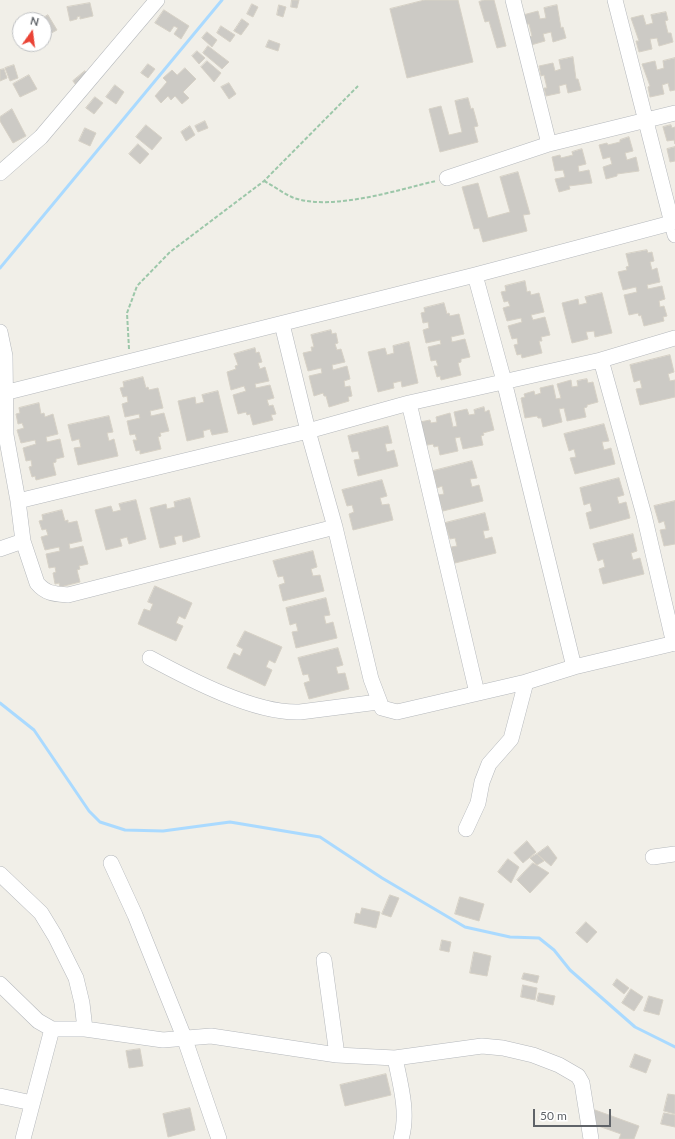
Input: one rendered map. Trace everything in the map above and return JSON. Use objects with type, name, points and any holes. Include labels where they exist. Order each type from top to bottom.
[{"type":"street","points":[[0,173],[41,138],[157,0]]},
{"type":"street","points":[[513,0],[549,144]]},
{"type":"street","points":[[4,393],[674,226],[644,121],[614,0]]},
{"type":"street","points":[[447,178],[549,144],[675,113]]},
{"type":"street","points":[[476,275],[504,381],[574,667]]},
{"type":"street","points":[[282,324],[308,430],[335,527],[371,679],[378,702],[382,708],[397,712],[526,682],[574,667],[674,644],[644,515],[601,360]]},
{"type":"street","points":[[0,332],[5,356],[4,393],[6,435],[18,501],[23,541],[37,584],[41,589],[51,594],[68,595],[335,527]]},
{"type":"street","points":[[18,501],[308,430],[409,403],[601,360],[675,338]]},
{"type":"street","points":[[409,403],[477,694]]},
{"type":"street","points":[[0,549],[23,541]]},
{"type":"street","points":[[150,658],[194,681],[264,708],[288,712],[300,712],[378,702]]},
{"type":"street","points":[[466,828],[478,802],[482,782],[489,764],[511,739],[526,682]]},
{"type":"street","points":[[653,857],[675,854]]},
{"type":"street","points":[[111,863],[135,915],[184,1037],[219,1139]]},
{"type":"street","points":[[0,874],[41,913],[54,936],[76,978],[82,1003],[85,1029]]},
{"type":"street","points":[[324,960],[337,1054]]},
{"type":"street","points":[[0,984],[38,1021],[52,1028],[85,1029],[157,1039],[211,1036],[337,1054],[395,1058],[482,1046],[503,1048],[533,1055],[559,1065],[578,1076],[582,1083],[591,1139]]},
{"type":"street","points":[[23,1139],[52,1028]]},
{"type":"street","points":[[395,1058],[403,1105],[403,1132],[401,1139]]},
{"type":"street","points":[[0,1096],[32,1103]]},
{"type":"path","points":[[130,362],[127,313],[137,286],[170,252],[264,181],[358,86]]},
{"type":"path","points":[[264,181],[294,198],[316,202],[341,202],[447,178]]},
{"type":"building","points":[[292,0],[299,0],[297,8],[291,7]]},
{"type":"building","points":[[425,0],[458,0],[473,62],[407,78],[390,9]]},
{"type":"building","points":[[484,0],[494,0],[506,46],[497,48],[489,21],[485,22],[479,2]]},
{"type":"building","points":[[90,3],[93,16],[80,19],[80,16],[77,17],[77,19],[70,21],[67,7]]},
{"type":"building","points":[[252,4],[258,7],[253,17],[247,14]]},
{"type":"building","points":[[279,5],[286,7],[283,17],[277,15]]},
{"type":"building","points":[[557,5],[561,28],[563,27],[566,38],[553,42],[551,32],[543,34],[545,41],[531,45],[529,37],[532,36],[529,24],[526,24],[523,15],[538,11],[540,19],[546,18],[544,8]]},
{"type":"building","points":[[164,10],[189,26],[181,39],[174,34],[178,28],[174,26],[170,32],[155,23]]},
{"type":"building","points":[[666,12],[668,20],[665,21],[668,33],[671,33],[673,42],[659,46],[657,38],[650,39],[652,49],[639,52],[636,41],[639,41],[631,18],[643,15],[646,25],[653,23],[651,15]]},
{"type":"building","points":[[242,19],[249,24],[241,35],[234,31]]},
{"type":"building","points":[[52,22],[57,30],[52,33]]},
{"type":"building","points":[[221,26],[235,35],[230,42],[217,33]]},
{"type":"building","points":[[207,32],[217,40],[212,47],[202,38]]},
{"type":"building","points":[[269,40],[280,44],[278,51],[266,47]]},
{"type":"building","points":[[208,46],[229,62],[222,69],[203,53]]},
{"type":"building","points":[[197,51],[205,58],[199,64],[192,56]]},
{"type":"building","points":[[573,57],[576,79],[578,79],[581,90],[568,93],[566,84],[559,86],[560,93],[546,96],[544,88],[547,88],[544,75],[541,76],[539,66],[553,63],[555,71],[561,69],[559,60]]},
{"type":"building","points":[[675,58],[675,90],[670,91],[668,83],[662,85],[664,94],[650,97],[648,87],[650,86],[642,64],[655,61],[657,70],[664,68],[663,61]]},
{"type":"building","points":[[207,61],[221,73],[214,82],[201,67]]},
{"type":"building","points":[[148,64],[155,69],[148,78],[141,73]]},
{"type":"building","points":[[14,65],[18,78],[10,81],[5,68]]},
{"type":"building","points":[[185,68],[196,79],[183,92],[189,98],[182,104],[175,96],[171,100],[168,96],[161,103],[155,96],[167,82],[163,78],[172,70],[177,75]]},
{"type":"building","points":[[4,69],[7,78],[0,81],[0,70]]},
{"type":"building","points":[[85,71],[90,78],[78,88],[73,81]]},
{"type":"building","points":[[29,75],[37,89],[20,97],[13,84]]},
{"type":"building","points":[[229,83],[236,94],[229,99],[221,87]]},
{"type":"building","points":[[115,85],[124,92],[116,104],[106,97]]},
{"type":"building","points":[[95,97],[103,103],[94,114],[86,108]]},
{"type":"building","points":[[468,98],[471,109],[473,108],[478,126],[474,127],[478,142],[440,152],[429,109],[441,106],[449,135],[462,132],[455,101]]},
{"type":"building","points":[[12,109],[26,136],[13,143],[0,121],[0,117]]},
{"type":"building","points":[[205,121],[208,128],[198,132],[195,126]]},
{"type":"building","points":[[146,125],[162,138],[152,150],[136,137]]},
{"type":"building","points":[[671,125],[672,128],[675,127],[675,144],[674,140],[667,141],[663,127]]},
{"type":"building","points":[[190,126],[195,135],[186,141],[181,132]]},
{"type":"building","points":[[85,128],[96,133],[90,146],[79,141]]},
{"type":"building","points":[[629,137],[633,151],[625,153],[627,160],[636,157],[639,171],[617,174],[617,176],[606,179],[603,167],[612,164],[610,157],[603,159],[599,145],[607,143],[608,145],[620,142],[620,140]]},
{"type":"building","points":[[138,144],[149,154],[140,164],[129,154]]},
{"type":"building","points":[[675,147],[675,161],[670,162],[667,149]]},
{"type":"building","points":[[582,149],[586,164],[578,166],[579,172],[589,170],[592,183],[569,186],[570,189],[559,192],[555,179],[565,177],[563,170],[555,171],[552,157],[560,155],[561,158],[573,155],[572,152]]},
{"type":"building","points":[[518,172],[530,214],[523,215],[527,231],[483,242],[479,228],[474,229],[462,187],[478,183],[488,218],[510,212],[500,177]]},
{"type":"building","points":[[647,250],[648,253],[652,252],[654,261],[650,262],[652,270],[657,268],[660,282],[647,285],[648,289],[662,286],[665,299],[659,301],[660,307],[664,306],[667,316],[663,317],[664,321],[644,326],[641,315],[639,316],[638,313],[629,315],[624,295],[637,292],[636,287],[623,290],[618,272],[627,270],[626,267],[629,266],[626,254]]},
{"type":"building","points":[[525,281],[527,292],[530,291],[531,295],[539,293],[544,312],[531,315],[533,320],[545,317],[550,335],[541,337],[542,341],[539,341],[542,353],[522,358],[521,354],[517,355],[514,345],[518,344],[517,338],[512,339],[508,326],[522,322],[521,318],[507,321],[503,308],[510,306],[508,301],[504,302],[501,292],[506,291],[505,286]]},
{"type":"building","points":[[602,293],[612,333],[595,337],[594,331],[586,332],[588,339],[572,343],[562,303],[578,299],[579,305],[587,303],[585,297]]},
{"type":"building","points":[[444,303],[447,314],[449,313],[450,316],[459,314],[464,334],[451,337],[452,342],[465,339],[470,357],[461,359],[461,362],[458,363],[461,375],[441,380],[440,376],[437,377],[434,366],[438,366],[436,360],[431,361],[428,347],[441,344],[440,340],[426,343],[423,330],[429,328],[428,322],[423,323],[421,313],[425,312],[424,308]]},
{"type":"building","points":[[331,330],[332,334],[336,333],[338,343],[335,344],[337,350],[341,349],[345,362],[332,365],[333,370],[347,366],[350,379],[344,381],[345,387],[350,386],[352,396],[348,397],[349,401],[329,407],[326,396],[324,396],[323,393],[314,396],[309,376],[322,373],[321,368],[308,371],[303,353],[312,351],[311,347],[314,347],[311,335]]},
{"type":"building","points":[[409,342],[418,383],[402,387],[401,381],[393,383],[394,388],[378,392],[368,352],[385,348],[387,355],[394,353],[393,346]]},
{"type":"building","points":[[255,348],[256,353],[259,352],[262,362],[258,363],[260,369],[265,367],[269,381],[255,384],[256,388],[270,385],[274,398],[267,400],[269,406],[273,405],[276,414],[271,415],[273,420],[253,425],[250,414],[247,415],[246,412],[238,414],[233,395],[246,391],[244,386],[231,390],[227,372],[236,369],[235,366],[238,365],[234,354]]},
{"type":"building","points":[[670,355],[674,372],[668,374],[670,381],[675,380],[675,397],[640,405],[636,389],[642,388],[640,380],[634,382],[630,365]]},
{"type":"building","points":[[143,377],[146,388],[148,387],[149,390],[158,388],[163,408],[150,411],[151,416],[164,413],[169,431],[160,433],[161,436],[158,437],[161,449],[140,454],[140,450],[136,451],[133,440],[137,440],[135,434],[130,435],[127,421],[140,418],[139,414],[125,417],[122,404],[128,402],[127,396],[123,397],[120,388],[124,387],[123,382]]},
{"type":"building","points":[[587,379],[588,383],[593,382],[598,402],[587,405],[587,407],[584,408],[586,417],[567,421],[564,408],[559,409],[562,422],[543,427],[541,418],[538,418],[537,416],[525,418],[521,398],[525,397],[524,394],[534,391],[535,395],[541,393],[540,388],[553,385],[556,399],[561,398],[557,384],[571,380],[572,387],[578,386],[577,381]]},
{"type":"building","points":[[218,391],[228,432],[212,435],[210,429],[203,431],[204,437],[187,441],[178,401],[195,397],[196,404],[204,402],[202,395]]},
{"type":"building","points":[[39,403],[41,414],[44,413],[45,417],[53,414],[58,434],[46,437],[47,442],[60,439],[64,457],[56,459],[56,462],[53,463],[56,475],[36,480],[35,476],[32,477],[29,467],[32,466],[31,460],[26,461],[23,448],[36,444],[35,440],[21,443],[17,430],[24,428],[22,423],[18,424],[16,414],[20,413],[19,408]]},
{"type":"building","points":[[484,407],[485,412],[489,410],[494,430],[483,433],[484,435],[481,436],[483,445],[463,449],[460,437],[455,438],[458,451],[440,455],[438,446],[434,447],[433,444],[422,446],[420,422],[430,420],[431,423],[437,422],[436,417],[450,413],[453,427],[457,426],[454,412],[467,409],[469,415],[475,414],[474,410]]},
{"type":"building","points":[[109,416],[113,432],[107,433],[109,441],[114,439],[118,456],[78,465],[74,448],[81,447],[79,439],[72,441],[68,425]]},
{"type":"building","points":[[604,424],[609,441],[602,442],[604,450],[611,448],[615,464],[575,474],[570,458],[576,457],[574,449],[569,451],[564,434]]},
{"type":"building","points":[[388,426],[392,443],[385,444],[387,452],[394,450],[398,466],[358,476],[354,460],[360,459],[358,451],[352,452],[348,436]]},
{"type":"building","points":[[472,461],[477,478],[470,479],[472,487],[479,485],[483,501],[443,511],[438,495],[444,494],[442,486],[437,488],[433,471]]},
{"type":"building","points":[[619,478],[624,495],[617,497],[619,504],[626,502],[630,518],[590,529],[586,513],[592,511],[590,503],[584,505],[580,488]]},
{"type":"building","points":[[382,480],[387,496],[380,498],[382,505],[389,504],[393,520],[353,530],[349,514],[354,512],[352,505],[347,506],[342,490]]},
{"type":"building","points":[[190,498],[200,537],[183,542],[182,535],[174,537],[176,544],[160,548],[150,508],[166,504],[167,509],[175,507],[174,502]]},
{"type":"building","points":[[136,500],[146,539],[129,544],[127,537],[120,539],[122,546],[106,550],[95,510],[111,506],[113,512],[121,510],[119,504]]},
{"type":"building","points":[[675,501],[675,544],[664,546],[660,530],[666,529],[664,521],[659,523],[654,506]]},
{"type":"building","points":[[62,510],[65,521],[68,520],[68,523],[77,521],[82,541],[69,544],[70,549],[83,546],[88,564],[79,566],[80,569],[77,570],[80,582],[60,587],[59,583],[55,584],[53,573],[56,572],[55,567],[49,568],[46,554],[60,551],[59,547],[45,550],[41,537],[48,535],[46,529],[42,530],[39,521],[43,520],[42,515]]},
{"type":"building","points":[[485,513],[489,530],[483,531],[485,539],[492,537],[496,553],[455,563],[451,547],[457,546],[455,538],[450,539],[445,523]]},
{"type":"building","points":[[633,534],[637,551],[631,553],[633,560],[640,558],[644,574],[603,584],[599,569],[605,567],[603,559],[598,561],[593,544]]},
{"type":"building","points":[[313,551],[317,567],[311,569],[313,576],[320,575],[324,591],[283,601],[279,585],[285,583],[283,576],[278,577],[273,561]]},
{"type":"building","points":[[155,586],[192,603],[185,619],[179,616],[176,623],[183,626],[176,641],[138,624],[144,609],[150,611],[153,604],[148,602]]},
{"type":"building","points":[[326,598],[330,615],[324,616],[326,624],[333,622],[337,638],[296,648],[292,632],[298,631],[296,623],[290,625],[286,608]]},
{"type":"building","points":[[245,631],[282,647],[275,663],[269,660],[266,667],[272,670],[265,686],[227,668],[234,653],[240,656],[243,649],[237,646]]},
{"type":"building","points":[[338,648],[343,665],[336,667],[338,674],[345,673],[349,689],[309,699],[304,683],[310,681],[308,674],[303,675],[298,658]]},
{"type":"building","points":[[527,841],[536,852],[523,863],[514,853]]},
{"type":"building","points":[[548,846],[557,858],[551,866],[537,854]]},
{"type":"building","points":[[537,854],[544,861],[537,865],[530,858]]},
{"type":"building","points":[[508,859],[519,867],[511,883],[498,872]]},
{"type":"building","points":[[533,863],[549,873],[530,893],[517,880]]},
{"type":"building","points":[[390,895],[399,898],[391,917],[382,914]]},
{"type":"building","points":[[460,897],[484,904],[479,921],[455,914]]},
{"type":"building","points":[[362,908],[380,912],[376,928],[354,923],[356,913],[360,914]]},
{"type":"building","points":[[586,922],[597,932],[587,943],[576,933]]},
{"type":"building","points":[[442,940],[451,942],[449,952],[440,950]]},
{"type":"building","points":[[474,952],[491,956],[487,976],[470,973]]},
{"type":"building","points":[[524,973],[539,976],[537,983],[522,979]]},
{"type":"building","points":[[617,979],[629,988],[624,994],[613,985]]},
{"type":"building","points":[[523,985],[537,988],[535,1000],[521,997]]},
{"type":"building","points":[[631,989],[643,997],[634,1011],[622,1003]]},
{"type":"building","points":[[539,993],[555,996],[553,1005],[537,1001]]},
{"type":"building","points":[[649,996],[663,1000],[659,1015],[644,1011]]},
{"type":"building","points":[[140,1049],[143,1066],[129,1068],[126,1051]]},
{"type":"building","points":[[635,1054],[651,1060],[646,1073],[630,1067]]},
{"type":"building","points":[[386,1074],[391,1095],[345,1106],[340,1085]]},
{"type":"building","points":[[668,1094],[675,1095],[675,1114],[664,1111]]},
{"type":"building","points":[[190,1108],[195,1130],[168,1137],[163,1114]]},
{"type":"building","points":[[595,1110],[639,1126],[634,1139],[619,1139],[621,1134],[590,1123]]},
{"type":"building","points":[[664,1113],[675,1115],[675,1127],[661,1124]]},
{"type":"waterway","points":[[0,268],[222,0]]},
{"type":"waterway","points":[[0,703],[34,730],[89,811],[100,822],[125,830],[163,831],[230,822],[320,837],[382,878],[465,927],[510,937],[539,938],[554,950],[570,970],[635,1027],[675,1047]]}]
